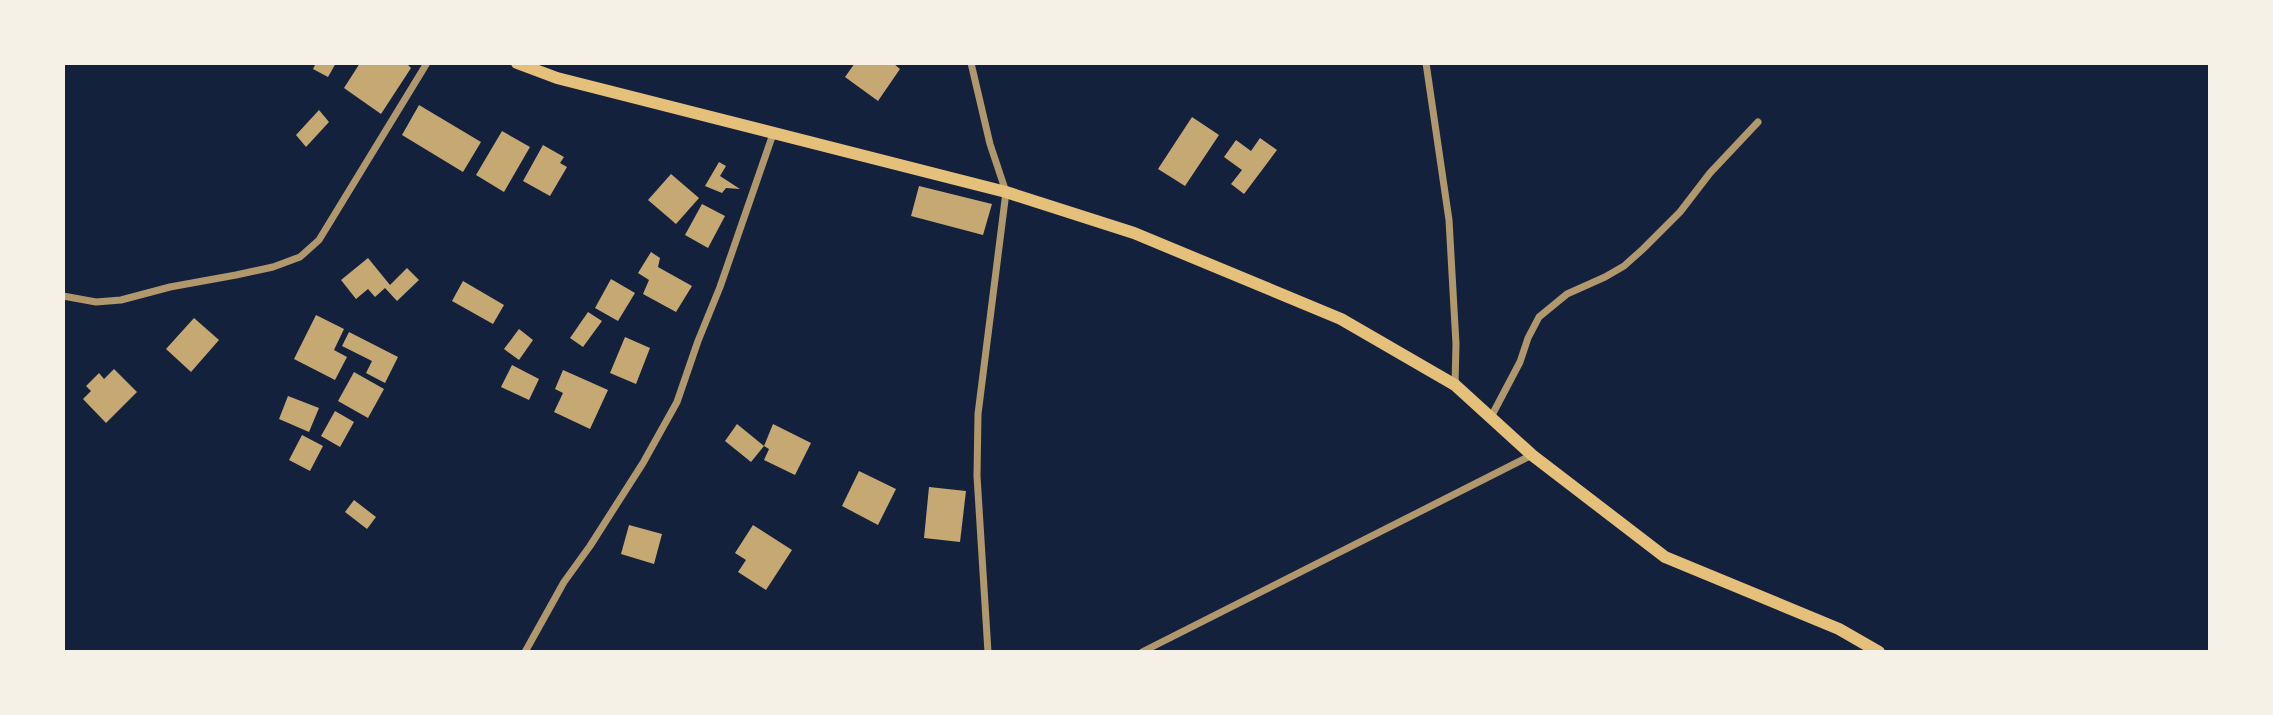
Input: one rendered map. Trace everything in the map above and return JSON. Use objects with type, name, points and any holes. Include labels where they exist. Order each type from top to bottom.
[{"type":"main road","points":[[517,63],[558,78],[1006,192],[1134,233],[1341,319],[1455,385],[1532,454],[1665,557],[1839,629],[1879,652]]},
{"type":"street","points":[[63,296],[96,302],[121,300],[170,287],[273,267],[300,257],[318,240],[427,63]]},
{"type":"street","points":[[971,63],[990,144],[1006,192],[978,414],[977,475],[988,652]]},
{"type":"street","points":[[1426,63],[1445,180],[1456,344],[1455,385]]},
{"type":"street","points":[[1491,417],[1520,362],[1539,317],[1567,295],[1605,277],[1643,249],[1680,212],[1710,173],[1758,122]]},
{"type":"street","points":[[524,652],[564,582],[643,463],[677,402],[773,134]]},
{"type":"street","points":[[1142,652],[1532,454]]},
{"type":"building","points":[[316,63],[336,63],[328,77],[313,69]]},
{"type":"building","points":[[360,63],[406,63],[411,68],[381,114],[344,88]]},
{"type":"building","points":[[855,63],[893,63],[900,69],[878,101],[845,77]]},
{"type":"building","points":[[419,105],[481,142],[463,172],[402,135]]},
{"type":"building","points":[[319,110],[329,122],[306,147],[296,135]]},
{"type":"building","points":[[1192,117],[1219,135],[1185,186],[1158,169]]},
{"type":"building","points":[[502,131],[530,147],[504,192],[476,175]]},
{"type":"building","points":[[1260,138],[1277,150],[1244,194],[1231,184],[1242,170],[1224,157],[1236,140],[1251,151]]},
{"type":"building","points":[[543,145],[564,157],[560,163],[567,167],[550,196],[523,181]]},
{"type":"building","points":[[719,162],[726,166],[720,176],[740,189],[726,188],[722,193],[705,186]]},
{"type":"building","points":[[671,174],[699,198],[676,224],[648,200]]},
{"type":"building","points":[[919,186],[992,204],[983,235],[911,216]]},
{"type":"building","points":[[702,204],[725,216],[708,248],[685,235]]},
{"type":"building","points":[[651,252],[660,258],[658,267],[692,286],[676,312],[643,294],[649,280],[638,273]]},
{"type":"building","points":[[368,258],[390,285],[407,268],[419,280],[397,301],[385,288],[375,297],[368,289],[356,299],[341,280]]},
{"type":"building","points":[[611,279],[635,293],[618,321],[595,308]]},
{"type":"building","points":[[463,281],[504,305],[493,324],[452,301]]},
{"type":"building","points":[[588,312],[602,321],[583,347],[570,338]]},
{"type":"building","points":[[316,315],[344,329],[334,350],[347,357],[335,380],[294,359]]},
{"type":"building","points":[[194,318],[219,340],[191,372],[166,349]]},
{"type":"building","points":[[519,329],[533,340],[519,360],[504,349]]},
{"type":"building","points":[[349,332],[398,357],[385,383],[366,373],[372,361],[342,346]]},
{"type":"building","points":[[625,337],[650,348],[636,384],[610,373]]},
{"type":"building","points":[[512,365],[539,379],[529,400],[501,387]]},
{"type":"building","points":[[114,369],[137,392],[106,423],[83,399],[91,391],[86,386],[99,373],[104,379]]},
{"type":"building","points":[[563,370],[608,390],[590,429],[554,412],[563,393],[555,389]]},
{"type":"building","points":[[354,372],[384,389],[368,418],[338,401]]},
{"type":"building","points":[[288,396],[319,408],[309,432],[279,419]]},
{"type":"building","points":[[335,411],[354,422],[340,447],[321,436]]},
{"type":"building","points":[[737,424],[764,446],[751,462],[725,441]]},
{"type":"building","points":[[773,424],[811,443],[795,475],[764,460],[769,449],[764,446]]},
{"type":"building","points":[[302,435],[323,446],[310,471],[289,460]]},
{"type":"building","points":[[859,471],[896,489],[878,525],[842,506]]},
{"type":"building","points":[[929,487],[966,491],[960,542],[924,538]]},
{"type":"building","points":[[354,500],[376,517],[367,529],[345,512]]},
{"type":"building","points":[[629,525],[662,534],[654,564],[621,554]]},
{"type":"building","points":[[753,525],[792,550],[766,590],[738,572],[746,560],[735,553]]}]
